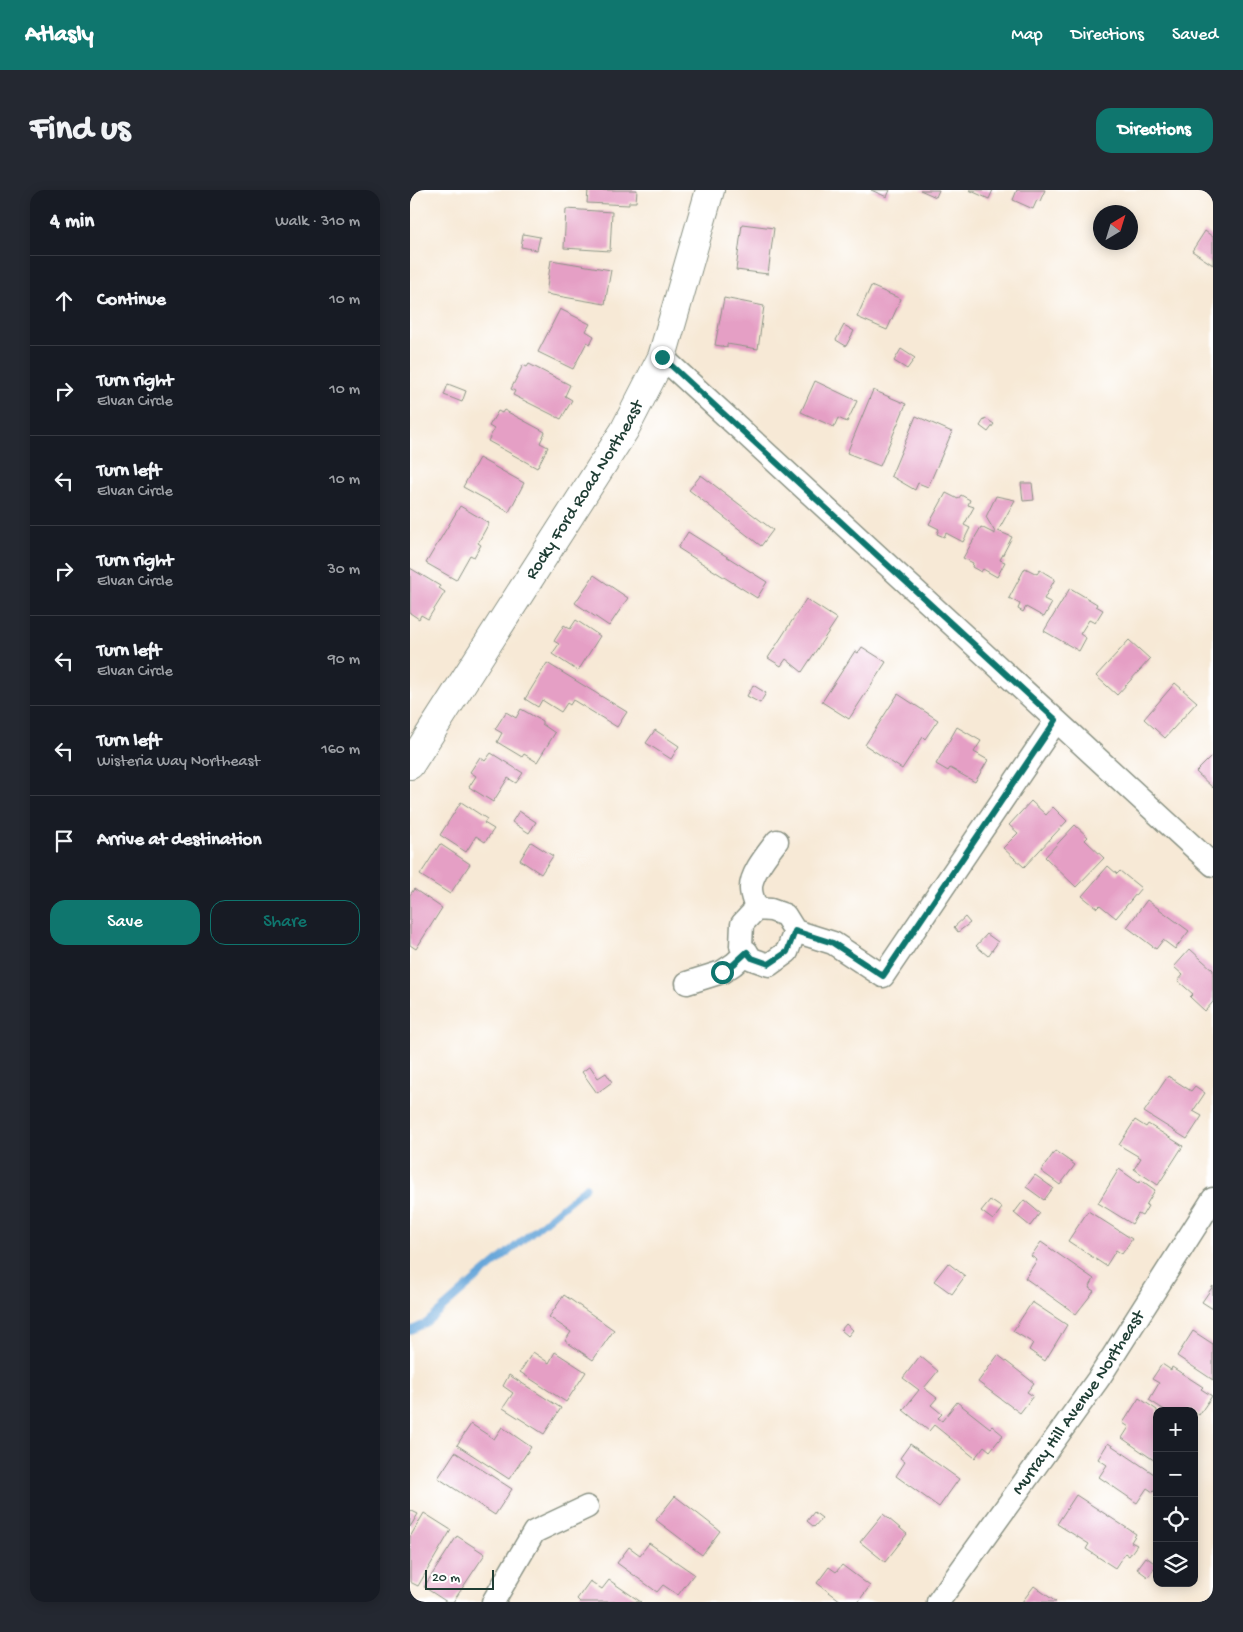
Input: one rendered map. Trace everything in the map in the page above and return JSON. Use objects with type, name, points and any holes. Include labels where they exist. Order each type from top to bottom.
[{"type":"street","name":"Rocky Ford Road Northeast","points":[[410,765],[624,431],[662,357],[710,190]]},
{"type":"street","points":[[662,357],[1213,865]]},
{"type":"street","points":[[756,908],[771,910],[785,915],[795,931],[833,943],[883,976],[1056,720]]},
{"type":"street","points":[[756,908],[751,889],[753,880],[762,862],[777,841]]},
{"type":"street","points":[[756,908],[742,924],[742,946],[752,958],[769,964],[787,952],[795,931]]},
{"type":"street","points":[[687,983],[722,972],[747,952]]},
{"type":"street","name":"Murray Hill Avenue Northeast","points":[[938,1602],[1099,1378],[1213,1199]]},
{"type":"street","points":[[493,1602],[534,1532],[587,1507]]},
{"type":"building","points":[[588,190],[637,190],[636,202],[629,202],[629,205],[587,203]]},
{"type":"building","points":[[871,190],[890,190],[887,197]]},
{"type":"building","points":[[920,190],[939,190],[936,197]]},
{"type":"building","points":[[969,190],[993,190],[989,199]]},
{"type":"building","points":[[1017,190],[1045,190],[1040,201],[1037,200],[1033,209],[1013,200]]},
{"type":"building","points":[[566,209],[612,212],[610,251],[564,248]]},
{"type":"building","points":[[742,224],[774,228],[768,274],[736,270]]},
{"type":"building","points":[[1205,231],[1213,237],[1213,265],[1192,251]]},
{"type":"building","points":[[523,234],[540,237],[537,250],[521,247]]},
{"type":"building","points":[[551,260],[611,270],[605,304],[546,294]]},
{"type":"building","points":[[871,286],[901,299],[887,330],[857,317]]},
{"type":"building","points":[[724,298],[764,306],[758,349],[727,344],[727,347],[715,345]]},
{"type":"building","points":[[560,309],[590,324],[586,331],[594,336],[590,344],[587,342],[573,369],[538,352]]},
{"type":"building","points":[[844,325],[854,331],[846,346],[836,340]]},
{"type":"building","points":[[901,349],[915,358],[907,369],[894,361]]},
{"type":"building","points":[[529,364],[570,385],[565,396],[572,400],[561,419],[513,395],[515,391],[511,389],[523,365],[527,367]]},
{"type":"building","points":[[815,381],[857,401],[847,422],[838,418],[834,427],[801,412]]},
{"type":"building","points":[[448,384],[466,391],[462,402],[444,395]]},
{"type":"building","points":[[873,390],[906,404],[880,466],[847,453]]},
{"type":"building","points":[[504,410],[545,432],[540,443],[548,447],[537,468],[488,441],[494,429],[489,426],[498,411],[502,413]]},
{"type":"building","points":[[916,416],[952,432],[928,487],[918,483],[915,490],[891,476]]},
{"type":"building","points":[[985,418],[994,424],[988,432],[980,426]]},
{"type":"building","points":[[479,458],[524,483],[509,512],[463,487]]},
{"type":"building","points":[[701,475],[773,530],[761,546],[689,490]]},
{"type":"building","points":[[1021,483],[1032,483],[1034,500],[1023,501]]},
{"type":"building","points":[[946,493],[958,499],[961,495],[970,500],[968,505],[974,507],[964,525],[970,528],[963,542],[946,533],[944,537],[937,534],[939,529],[929,524]]},
{"type":"building","points":[[996,496],[1015,500],[998,531],[1012,537],[1000,560],[1005,562],[997,577],[983,569],[981,572],[972,567],[973,563],[963,558],[981,527],[995,534],[986,517]]},
{"type":"building","points":[[460,506],[489,523],[478,543],[481,545],[474,557],[470,555],[456,580],[426,563]]},
{"type":"building","points":[[688,532],[767,582],[757,598],[678,548]]},
{"type":"building","points":[[410,568],[440,586],[439,588],[445,592],[428,619],[421,615],[419,619],[410,613]]},
{"type":"building","points":[[1025,568],[1037,574],[1040,570],[1055,579],[1044,599],[1052,603],[1044,617],[1026,607],[1023,612],[1018,609],[1020,604],[1009,598]]},
{"type":"building","points":[[594,575],[628,598],[609,626],[575,603]]},
{"type":"building","points":[[1070,588],[1097,604],[1096,606],[1103,610],[1095,623],[1089,620],[1080,634],[1086,638],[1079,651],[1044,631]]},
{"type":"building","points":[[806,599],[837,619],[802,672],[786,659],[781,666],[768,658]]},
{"type":"building","points":[[576,620],[600,636],[578,671],[552,654],[559,644],[554,641],[564,625],[570,629]]},
{"type":"building","points":[[1129,640],[1150,659],[1117,695],[1096,676]]},
{"type":"building","points":[[862,647],[886,662],[849,719],[822,702],[855,651],[858,653]]},
{"type":"building","points":[[547,663],[627,712],[617,727],[573,700],[570,705],[567,703],[561,712],[542,700],[538,707],[525,699]]},
{"type":"building","points":[[1175,683],[1197,702],[1165,738],[1144,719]]},
{"type":"building","points":[[753,685],[766,693],[760,703],[747,696]]},
{"type":"building","points":[[898,694],[938,720],[925,739],[923,737],[902,769],[865,745]]},
{"type":"building","points":[[521,709],[542,721],[542,724],[555,733],[537,762],[524,754],[522,757],[497,742],[502,733],[495,729],[506,712],[516,718]]},
{"type":"building","points":[[957,727],[981,741],[974,752],[988,760],[975,782],[950,768],[948,771],[936,764]]},
{"type":"building","points":[[655,730],[679,746],[671,759],[646,743]]},
{"type":"building","points":[[491,753],[523,773],[516,783],[508,778],[493,802],[469,787],[476,776],[470,772],[480,757],[485,761]]},
{"type":"building","points":[[1213,755],[1213,788],[1196,772]]},
{"type":"building","points":[[1031,801],[1046,815],[1053,807],[1067,821],[1024,867],[1003,848],[1018,833],[1009,825]]},
{"type":"building","points":[[461,802],[487,819],[484,823],[494,829],[485,842],[476,836],[466,852],[440,835]]},
{"type":"building","points":[[519,811],[536,822],[529,833],[512,822]]},
{"type":"building","points":[[1075,825],[1088,837],[1085,840],[1104,858],[1076,887],[1045,857]]},
{"type":"building","points":[[531,842],[553,856],[541,874],[520,860]]},
{"type":"building","points":[[440,844],[470,864],[450,894],[420,875]]},
{"type":"building","points":[[1108,866],[1117,874],[1120,871],[1141,888],[1116,918],[1100,905],[1097,908],[1082,896]]},
{"type":"building","points":[[414,889],[442,908],[416,949],[410,945],[410,895]]},
{"type":"building","points":[[1147,900],[1189,931],[1175,949],[1163,940],[1156,949],[1127,927]]},
{"type":"building","points":[[965,917],[970,923],[958,932],[954,927]]},
{"type":"building","points":[[987,934],[998,942],[988,956],[976,946]]},
{"type":"building","points":[[1190,949],[1213,970],[1213,1002],[1205,1011],[1190,997],[1193,994],[1178,981],[1183,975],[1174,967]]},
{"type":"building","points":[[590,1066],[598,1078],[606,1073],[612,1082],[597,1093],[582,1072]]},
{"type":"building","points":[[1168,1076],[1191,1091],[1195,1086],[1205,1093],[1193,1111],[1202,1116],[1187,1139],[1144,1112]]},
{"type":"building","points":[[1135,1120],[1146,1127],[1148,1124],[1183,1146],[1158,1185],[1134,1169],[1141,1158],[1119,1145]]},
{"type":"building","points":[[1055,1151],[1075,1165],[1060,1185],[1041,1171]]},
{"type":"building","points":[[1119,1169],[1139,1183],[1141,1180],[1155,1190],[1142,1216],[1138,1214],[1132,1224],[1098,1203]]},
{"type":"building","points":[[1035,1175],[1053,1188],[1044,1200],[1026,1187]]},
{"type":"building","points":[[990,1200],[1002,1208],[993,1220],[981,1211]]},
{"type":"building","points":[[1024,1200],[1040,1213],[1030,1226],[1014,1213]]},
{"type":"building","points":[[1088,1211],[1132,1239],[1122,1254],[1116,1250],[1106,1266],[1068,1241]]},
{"type":"building","points":[[1041,1242],[1094,1279],[1089,1288],[1094,1291],[1076,1314],[1025,1278],[1037,1260],[1031,1256]]},
{"type":"building","points":[[948,1263],[965,1276],[952,1294],[934,1281]]},
{"type":"building","points":[[1213,1286],[1213,1309],[1202,1302]]},
{"type":"building","points":[[564,1295],[614,1330],[593,1360],[565,1341],[571,1332],[549,1317]]},
{"type":"building","points":[[1032,1302],[1067,1325],[1045,1361],[1029,1350],[1033,1343],[1013,1331]]},
{"type":"building","points":[[846,1324],[853,1330],[848,1336],[841,1330]]},
{"type":"building","points":[[1193,1331],[1213,1344],[1213,1380],[1177,1356]]},
{"type":"building","points":[[533,1352],[549,1363],[555,1352],[586,1372],[566,1402],[520,1372]]},
{"type":"building","points":[[998,1355],[1034,1383],[1027,1392],[1033,1396],[1020,1413],[978,1382]]},
{"type":"building","points":[[920,1356],[938,1371],[924,1388],[937,1398],[931,1405],[942,1414],[938,1418],[942,1421],[957,1402],[990,1428],[992,1426],[1003,1435],[990,1451],[984,1446],[975,1458],[934,1425],[929,1431],[903,1410],[919,1390],[903,1378]]},
{"type":"building","points":[[1162,1364],[1171,1370],[1172,1367],[1203,1387],[1201,1389],[1212,1396],[1199,1415],[1198,1407],[1160,1407],[1149,1400],[1159,1383],[1152,1379]]},
{"type":"building","points":[[509,1375],[561,1408],[544,1434],[503,1408],[513,1393],[503,1386]]},
{"type":"building","points":[[1139,1398],[1153,1407],[1153,1460],[1122,1438],[1129,1427],[1123,1423]]},
{"type":"building","points":[[471,1424],[494,1439],[502,1427],[531,1447],[509,1479],[457,1445]]},
{"type":"building","points":[[1108,1443],[1153,1473],[1153,1492],[1147,1488],[1137,1503],[1099,1477],[1107,1465],[1098,1459]]},
{"type":"building","points":[[910,1444],[959,1479],[939,1507],[896,1476],[905,1462],[900,1458]]},
{"type":"building","points":[[455,1452],[512,1489],[495,1515],[438,1478]]},
{"type":"building","points":[[1076,1495],[1136,1534],[1131,1542],[1137,1545],[1129,1556],[1125,1553],[1115,1568],[1086,1549],[1089,1544],[1057,1524]]},
{"type":"building","points":[[675,1496],[720,1531],[702,1555],[656,1520]]},
{"type":"building","points":[[410,1510],[418,1514],[410,1527]]},
{"type":"building","points":[[814,1512],[822,1518],[814,1527],[807,1521]]},
{"type":"building","points":[[424,1513],[451,1530],[418,1586],[410,1582],[410,1537]]},
{"type":"building","points":[[883,1514],[907,1534],[885,1562],[860,1542]]},
{"type":"building","points":[[457,1536],[485,1554],[453,1602],[447,1602],[424,1587]]},
{"type":"building","points":[[649,1543],[694,1574],[678,1595],[663,1585],[657,1592],[617,1563],[629,1547],[640,1555]]},
{"type":"building","points":[[1146,1557],[1153,1562],[1153,1570],[1148,1577],[1137,1569]]},
{"type":"building","points":[[842,1565],[870,1586],[858,1602],[840,1602],[817,1583],[829,1567],[836,1572]]},
{"type":"building","points":[[609,1580],[641,1602],[580,1602],[577,1599],[590,1581],[602,1589]]},
{"type":"building","points":[[1034,1586],[1056,1602],[1022,1602]]},
{"type":"waterway","points":[[410,1331],[426,1323],[586,1187]]},
{"type":"route","points":[[662,357],[1056,720],[883,976],[833,943],[795,931],[787,952],[769,964],[752,958],[747,952],[722,972]]}]
